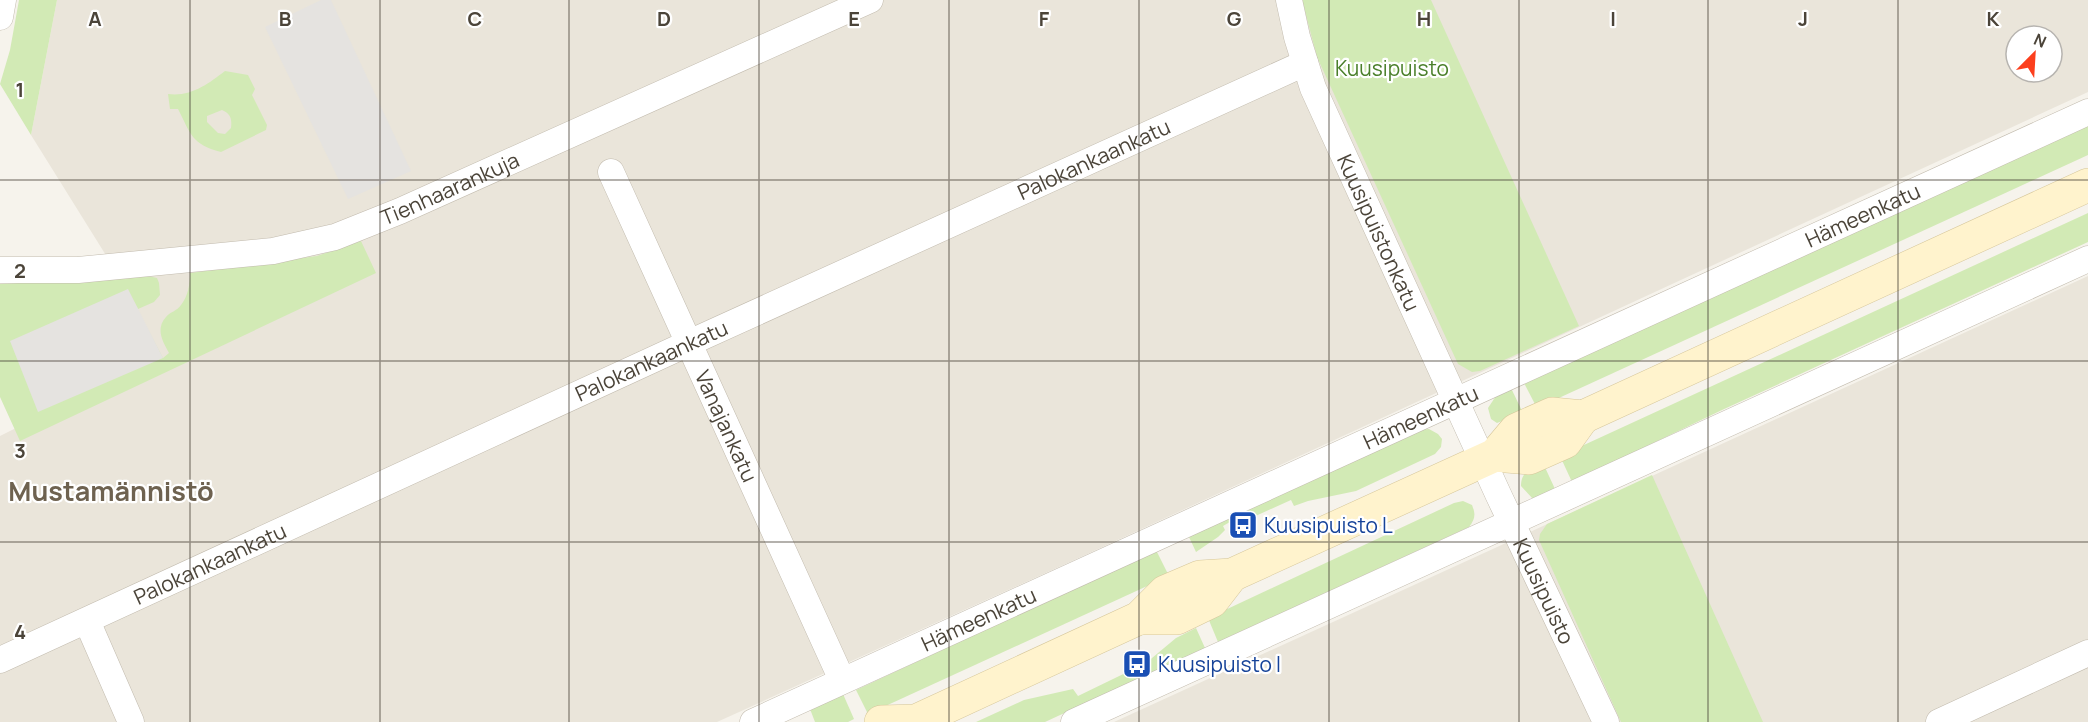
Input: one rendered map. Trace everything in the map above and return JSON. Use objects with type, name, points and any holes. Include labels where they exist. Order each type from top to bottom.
[{"type":"main road","points":[[881,722],[916,722],[1139,618],[1165,592],[1200,577],[1232,575],[1489,458],[1515,430],[1552,414],[1583,417],[2088,185]]},
{"type":"street","points":[[0,17],[3,0]]},
{"type":"street","name":"Tienhaarankuja","points":[[0,270],[78,270],[273,250],[335,237],[400,211],[870,0]]},
{"type":"street","name":"Kuusipuistonkatu","points":[[1289,0],[1305,63],[1314,88],[1456,400],[1489,458]]},
{"type":"street","name":"Palokankaankatu","points":[[0,660],[688,343],[1305,63]]},
{"type":"street","name":"Hämeenkatu","points":[[753,722],[2088,112]]},
{"type":"street","name":"Vanajankatu","points":[[611,172],[842,680]]},
{"type":"street","points":[[1074,722],[2088,259]]},
{"type":"street","name":"Kuusipuisto","points":[[1489,458],[1513,523],[1606,722]]},
{"type":"street","points":[[87,621],[131,722]]},
{"type":"street","points":[[1939,722],[2088,653]]},
{"type":"shaded area","points":[[57,0],[2088,0],[2088,92],[1083,556],[717,722],[0,722],[0,436],[38,412],[127,289],[31,135]]},
{"type":"shaded area","points":[[321,0],[331,0],[411,171],[348,199],[265,27]]},
{"type":"shaded area","points":[[2088,276],[2088,722],[1114,722],[1495,548]]},
{"type":"shaded area","points":[[128,289],[163,358],[38,412],[10,341]]},
{"type":"green space","points":[[19,0],[57,0],[31,135],[0,84],[10,50]]},
{"type":"green space","name":"Kuusipuisto","points":[[1302,0],[1431,0],[1579,326],[1480,371],[1472,372],[1458,364],[1317,57]]},
{"type":"green space","points":[[225,71],[248,75],[255,89],[252,95],[267,125],[266,130],[221,152],[203,145],[193,137],[178,109],[170,109],[168,94],[184,94],[192,91],[206,85]],"holes":[[[222,110],[227,113],[231,122],[231,128],[225,134],[218,133],[207,122],[207,116]]]},
{"type":"green space","points":[[2088,124],[2088,155],[2014,189],[1537,408],[1524,383]]},
{"type":"green space","points":[[2088,213],[2088,242],[1722,410],[1572,482],[1560,456]]},
{"type":"green space","points":[[361,241],[376,273],[20,441],[0,397],[0,284],[148,276],[157,278],[160,295],[154,302],[138,309],[127,290],[163,358],[169,353],[161,335],[161,326],[166,317],[178,309],[183,302],[190,282],[190,273],[317,256]]},
{"type":"green space","points":[[1511,388],[1523,413],[1497,423],[1491,419],[1488,408],[1496,396]]},
{"type":"green space","points":[[1429,429],[1442,439],[1441,447],[1435,454],[1356,491],[1294,506],[1291,500],[1238,524],[1235,519],[1223,526],[1225,530],[1218,537],[1196,552],[1189,537],[1415,430]]},
{"type":"green space","points":[[1543,463],[1555,489],[1533,499],[1521,486],[1521,481],[1528,471]]},
{"type":"green space","points":[[1652,475],[1763,722],[1621,722],[1539,540],[1547,524]]},
{"type":"green space","points":[[1463,501],[1472,505],[1474,512],[1474,519],[1469,527],[1218,642],[1208,618],[1454,503]]},
{"type":"green space","points":[[1156,550],[1169,576],[868,714],[856,690]]},
{"type":"green space","points":[[1196,628],[1205,648],[1045,722],[976,722],[1024,700],[1073,689],[1078,696],[1146,663],[1176,638]]},
{"type":"green space","points":[[843,694],[854,719],[848,722],[815,722],[810,709]]},
{"type":"place","name":"Kuusipuisto L","points":[[1243,525]]},
{"type":"place","name":"Kuusipuisto I","points":[[1137,664]]},
{"type":"district","name":"Mustamännistö","points":[[111,490]]}]
